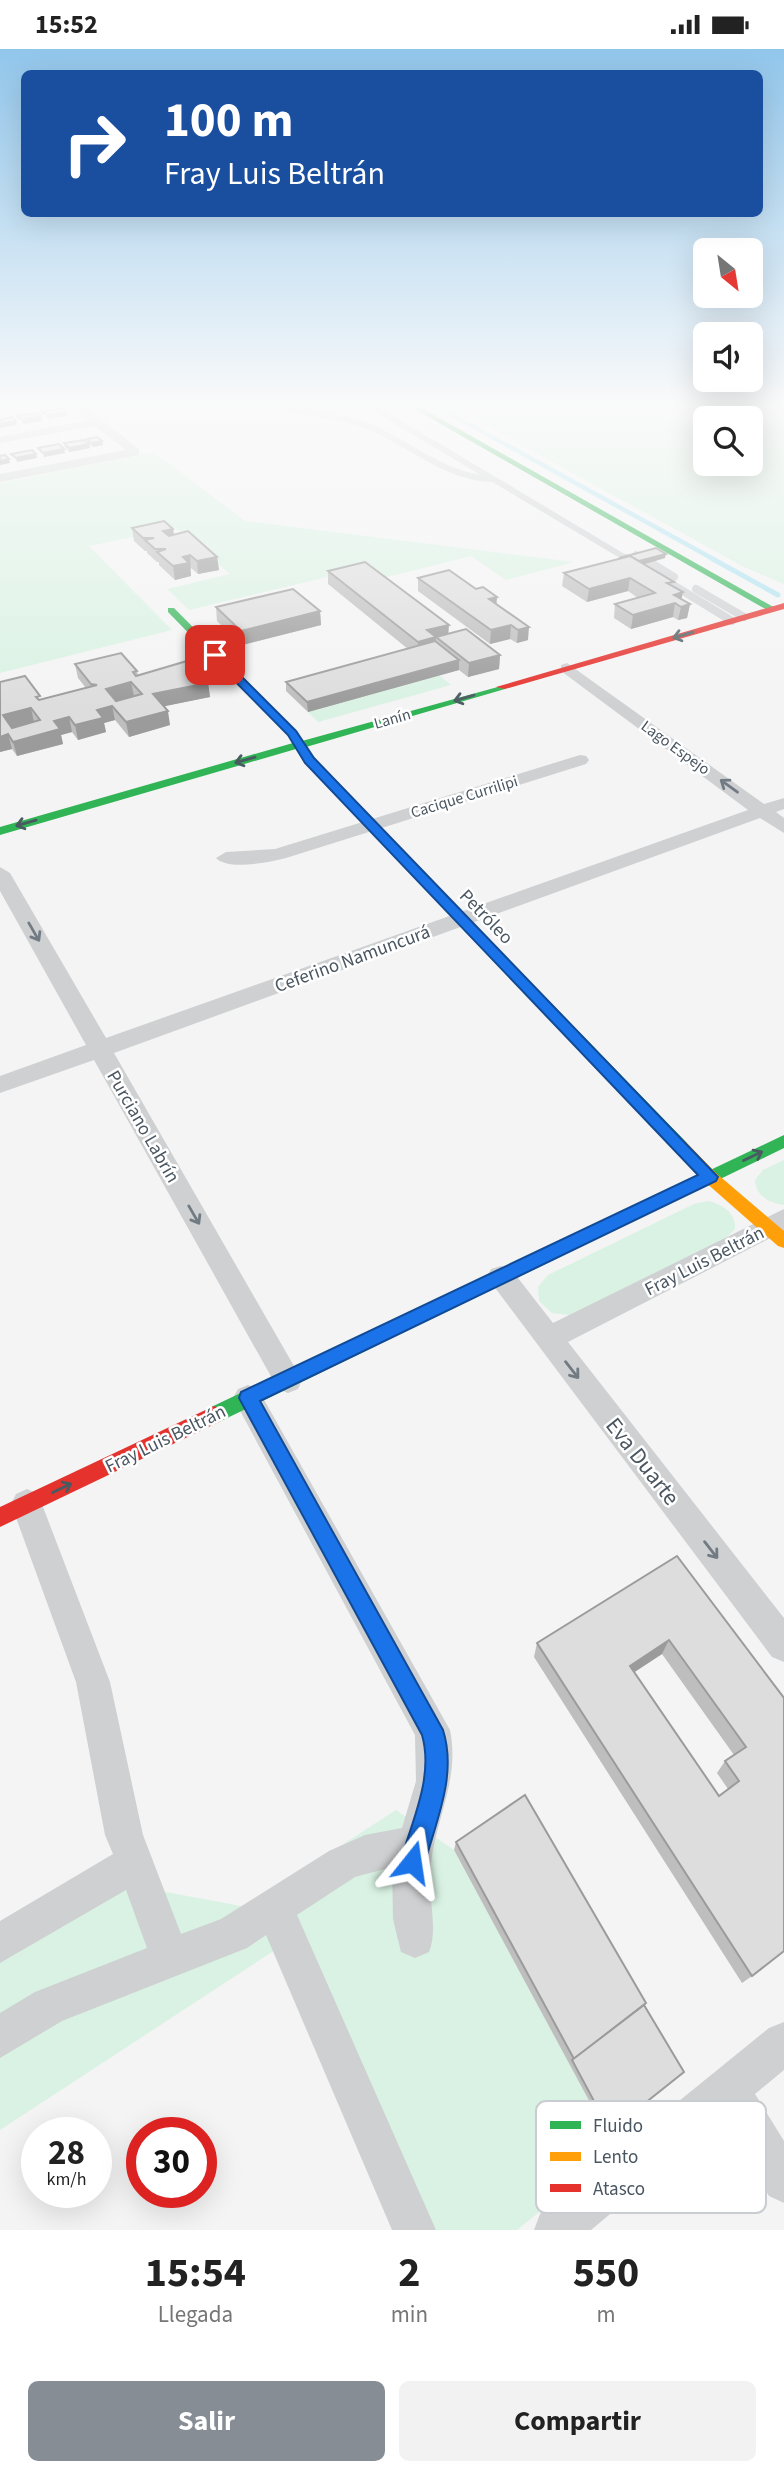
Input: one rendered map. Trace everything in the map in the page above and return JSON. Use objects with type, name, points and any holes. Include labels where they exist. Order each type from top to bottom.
[{"type":"main road","points":[[589,504],[778,608]]},
{"type":"main road","name":"Lanín","points":[[0,831],[778,608]]},
{"type":"main road","name":"Petróleo","points":[[171,610],[290,731],[309,760],[710,1177],[779,1229]]},
{"type":"main road","name":"Fray Luis Beltrán","points":[[14,1511],[784,1142]]},
{"type":"street","name":"Lago Espejo","points":[[567,668],[784,827]]},
{"type":"street","name":"Cacique Currilipi","points":[[226,858],[270,856],[580,760]]},
{"type":"street","name":"Ceferino Namuncurá","points":[[0,1085],[784,803]]},
{"type":"street","name":"Purciano Labrín","points":[[0,873],[288,1380]]},
{"type":"street","name":"Fray Luis Beltrán","points":[[548,1339],[779,1229]]},
{"type":"street","name":"Eva Duarte","points":[[501,1277],[784,1645]]},
{"type":"street","points":[[248,1398],[432,1730],[438,1765],[416,1844],[410,1884],[415,1938]]},
{"type":"street","points":[[14,1511],[93,1682],[116,1807],[134,1863],[171,1959]]},
{"type":"street","points":[[0,2037],[49,2006],[233,1934],[342,1864],[365,1854],[416,1844]]},
{"type":"street","points":[[0,1943],[134,1863]]},
{"type":"street","points":[[274,1907],[414,2230]]},
{"type":"street","points":[[713,2101],[784,2043]]},
{"type":"street","points":[[728,2089],[735,2101]]},
{"type":"street","points":[[766,2151],[784,2181]]},
{"type":"street","points":[[556,2230],[577,2213]]},
{"type":"lane","points":[[537,504],[738,619]]},
{"type":"lane","points":[[548,504],[738,619]]},
{"type":"green space","points":[[0,504],[222,504],[245,521],[574,562],[506,580],[471,556],[383,578],[369,567],[189,610],[167,589],[230,574],[176,528],[89,546],[172,630],[0,673]]},
{"type":"green space","points":[[629,504],[784,504],[784,584],[744,567]]},
{"type":"green space","points":[[439,675],[451,685],[318,722],[308,712]]},
{"type":"green space","points":[[784,1160],[784,1205],[764,1198],[755,1180],[763,1170]]},
{"type":"green space","points":[[708,1201],[723,1207],[733,1218],[735,1229],[726,1238],[570,1315],[552,1313],[539,1301],[538,1287],[548,1275],[694,1204]]},
{"type":"green space","points":[[396,1810],[454,1850],[590,2101],[536,2101],[538,2213],[517,2230],[395,2230],[275,1950],[0,2130],[0,1931],[91,1878],[246,1907]]},
{"type":"building","points":[[164,521],[173,529],[163,531],[169,536],[188,531],[217,557],[197,561],[190,555],[183,557],[189,563],[173,566],[157,552],[166,549],[155,549],[145,540],[154,538],[143,538],[132,528]]},
{"type":"building","points":[[656,548],[666,554],[639,561],[630,556],[619,558]]},
{"type":"building","points":[[630,556],[674,582],[667,583],[683,592],[674,595],[690,604],[681,607],[675,603],[633,615],[615,604],[655,593],[630,578],[589,589],[564,573]]},
{"type":"building","points":[[365,562],[449,625],[427,630],[436,637],[418,642],[328,571]]},
{"type":"building","points":[[449,570],[476,589],[483,587],[497,597],[489,599],[529,627],[518,630],[511,625],[491,630],[418,578]]},
{"type":"building","points":[[293,589],[320,611],[241,631],[216,607]]},
{"type":"building","points":[[466,629],[500,655],[469,663],[436,637]]},
{"type":"building","points":[[435,641],[459,660],[307,702],[286,682]]},
{"type":"building","points":[[121,653],[137,671],[133,672],[136,676],[187,661],[208,683],[153,694],[168,711],[126,722],[112,706],[97,710],[103,718],[75,725],[69,717],[54,721],[60,729],[13,742],[8,734],[0,737],[0,682],[25,676],[40,696],[36,697],[39,700],[97,685],[91,684],[75,664]],"holes":[[[131,682],[142,694],[116,701],[106,689]],[[31,708],[40,720],[12,728],[3,715]]]},
{"type":"building","points":[[677,1556],[784,1698],[784,1951],[752,1976],[537,1643]],"holes":[[[669,1640],[746,1747],[725,1761],[739,1781],[719,1796],[630,1666]]]},
{"type":"building","points":[[525,1795],[646,2003],[574,2059],[456,1842]]},
{"type":"building","points":[[644,2005],[684,2072],[648,2101],[594,2101],[572,2060]]},
{"type":"waterway","points":[[613,504],[715,560]]},
{"type":"waterway","points":[[711,558],[778,595]]},
{"type":"traffic: fast","points":[[585,504],[772,609]]},
{"type":"traffic: fast","points":[[171,610],[290,731],[309,760],[680,1146]]},
{"type":"traffic: fast","points":[[0,831],[501,687]]},
{"type":"traffic: fast","points":[[214,1415],[784,1141]]},
{"type":"traffic: slow","points":[[680,1146],[710,1177],[784,1241]]},
{"type":"traffic: jam","points":[[501,687],[784,606]]},
{"type":"traffic: jam","points":[[0,1517],[214,1415]]},
{"type":"route","points":[[215,655],[292,733],[309,760],[710,1177],[248,1398],[424,1711],[432,1730],[437,1747],[436,1783],[412,1862]]}]
